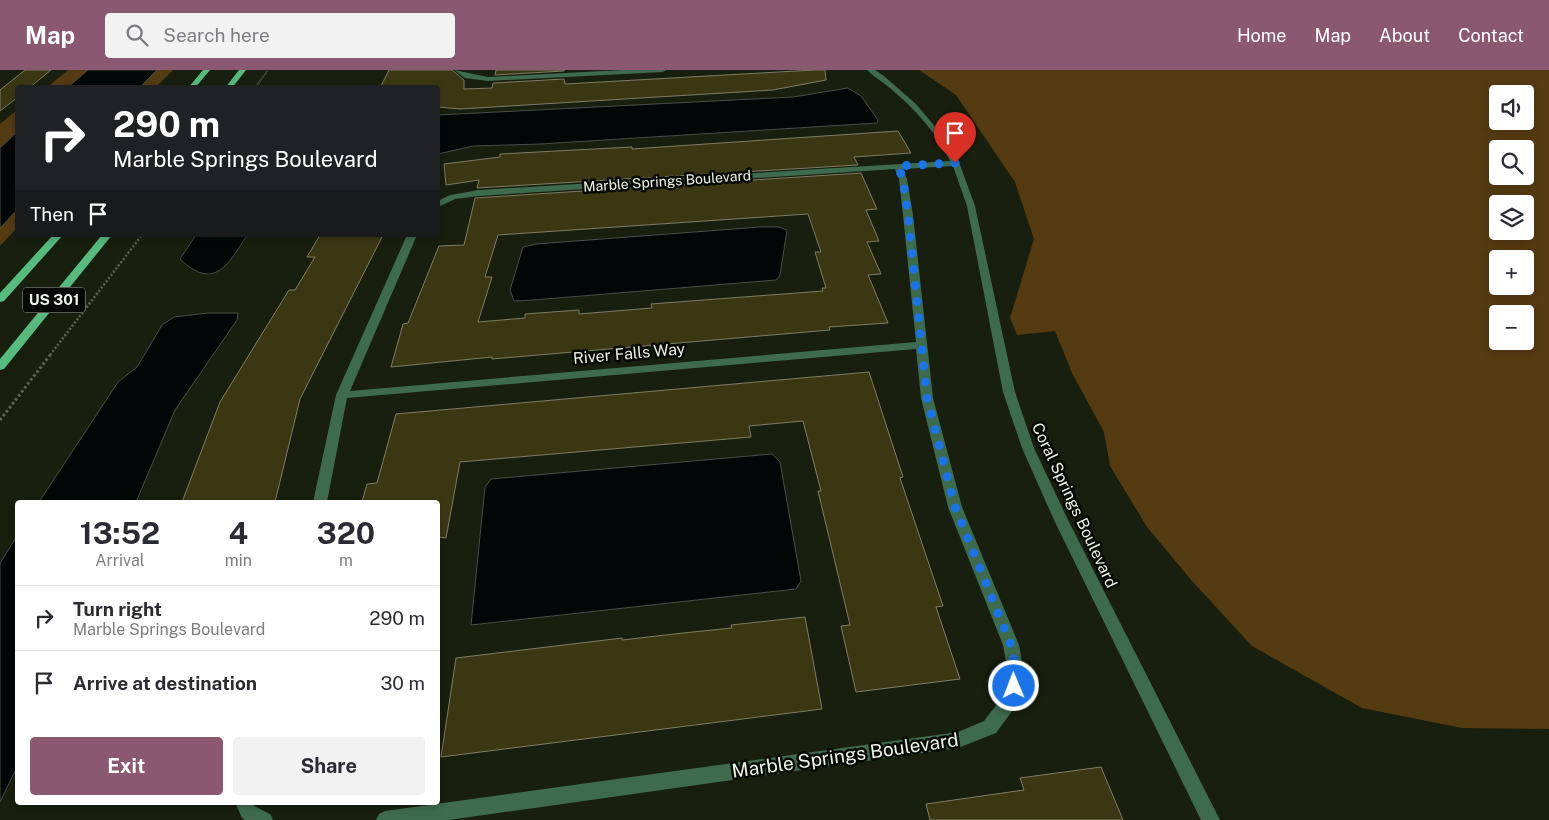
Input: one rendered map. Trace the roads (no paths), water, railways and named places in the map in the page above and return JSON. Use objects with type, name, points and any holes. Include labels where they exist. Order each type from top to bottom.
[{"type":"main road","points":[[194,85],[207,70]]},
{"type":"main road","points":[[230,85],[243,70]]},
{"type":"main road","name":"US 301","points":[[0,299],[56,237]]},
{"type":"main road","name":"US 301","points":[[0,366],[105,237]]},
{"type":"street","points":[[457,70],[461,74],[472,78],[488,79],[662,70]]},
{"type":"street","name":"Coral Springs Boulevard","points":[[870,70],[905,97],[930,123],[949,150],[955,163],[971,206],[1009,392],[1028,448],[1061,520],[1211,820]]},
{"type":"street","name":"Marble Springs Boulevard","points":[[440,203],[453,197],[479,193],[955,163]]},
{"type":"street","name":"Marble Springs Boulevard","points":[[385,820],[958,740],[990,727],[1012,698],[1016,673],[1011,645],[955,507],[927,398],[908,215],[903,179],[898,166]]},
{"type":"street","points":[[320,500],[342,395],[411,237]]},
{"type":"street","name":"River Falls Way","points":[[342,395],[920,345]]},
{"type":"street","points":[[245,805],[248,812],[264,820]]}]
